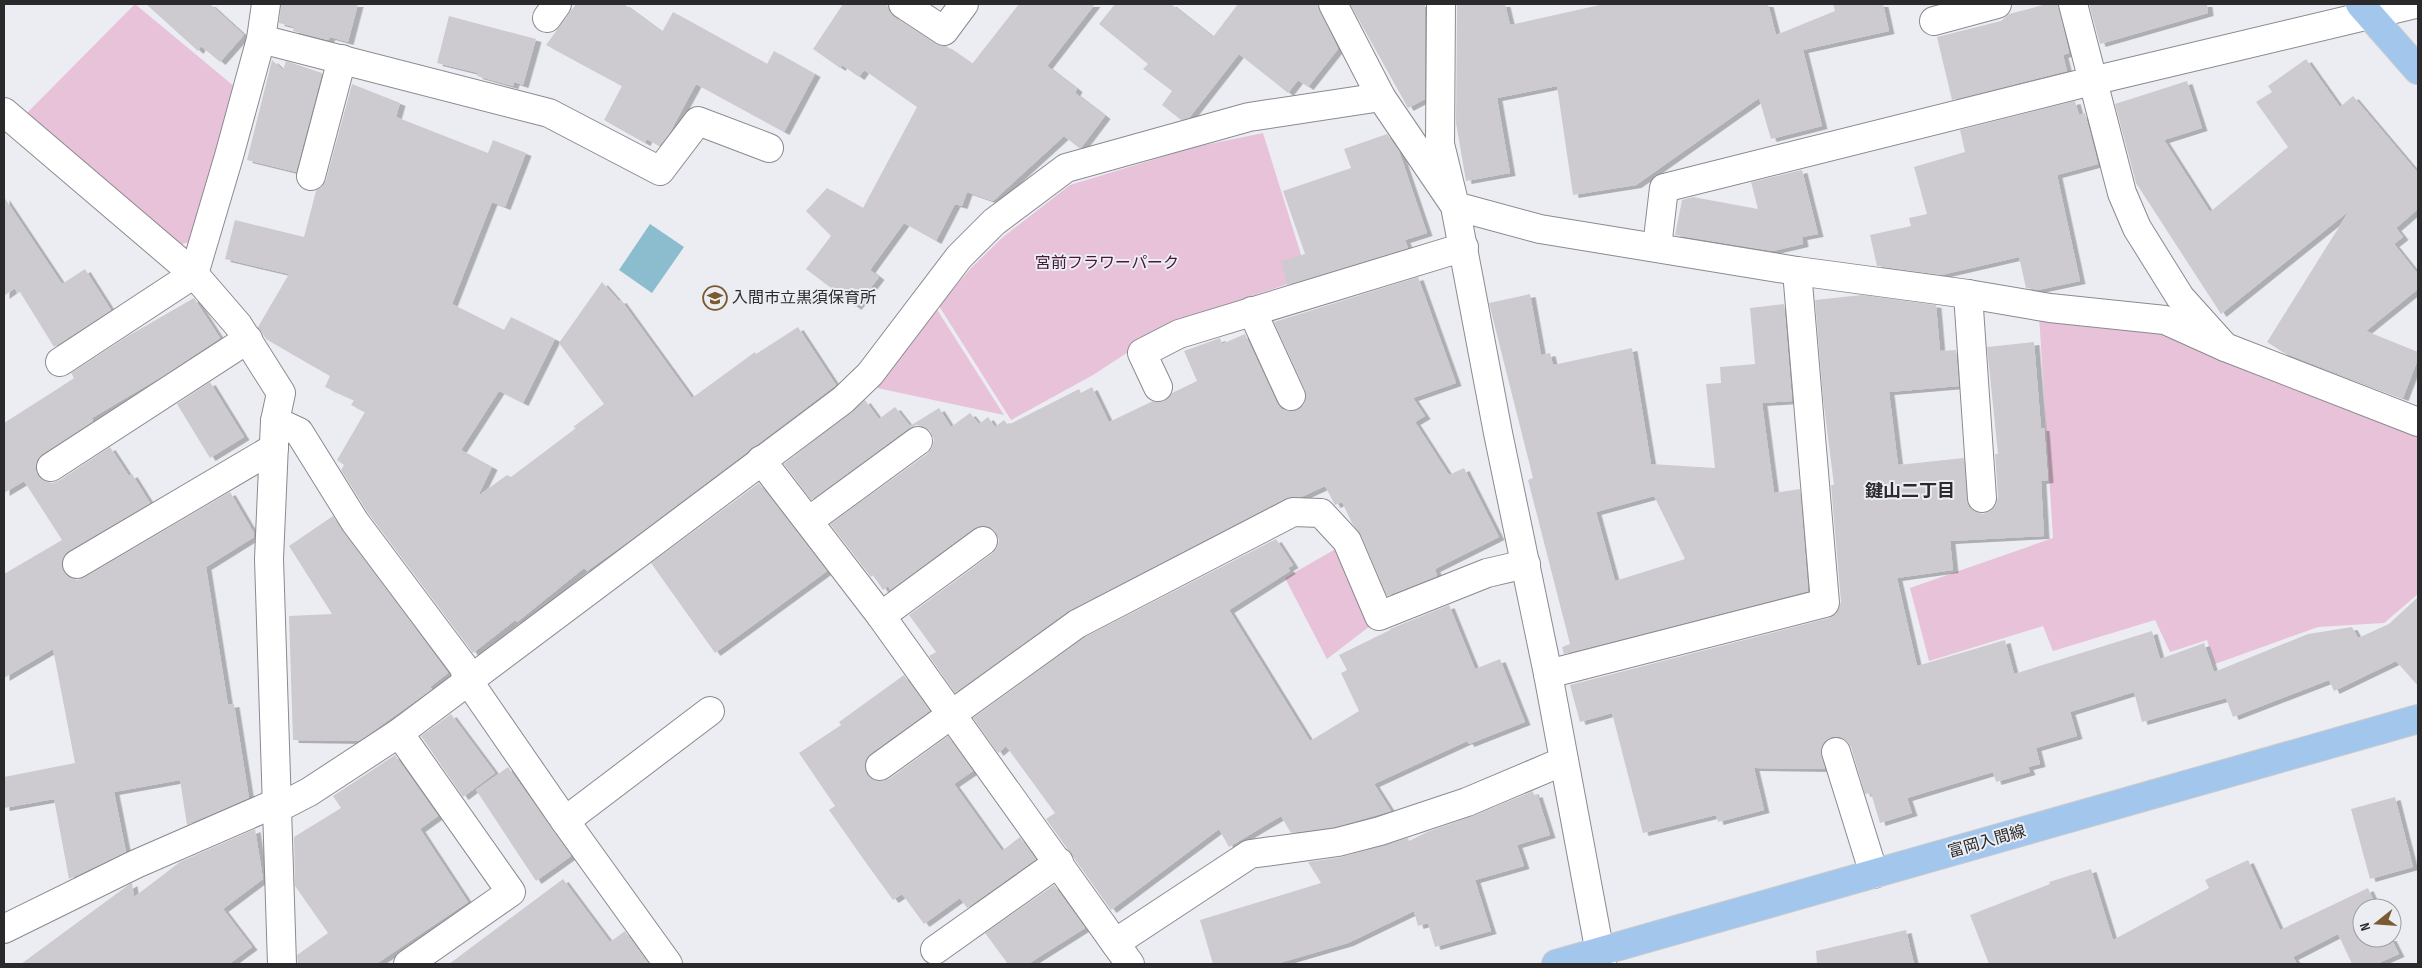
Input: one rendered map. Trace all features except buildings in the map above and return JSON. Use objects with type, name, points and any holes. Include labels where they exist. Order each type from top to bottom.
[{"type":"main road","points":[[2364,9],[2418,70]]},
{"type":"main road","name":"富岡入間線","points":[[1556,964],[1601,958],[1874,874],[2418,719]]},
{"type":"street","points":[[60,362],[194,274],[261,39],[266,4]]},
{"type":"street","points":[[903,4],[944,32],[964,4]]},
{"type":"street","points":[[1334,4],[1382,97],[1455,206],[1540,229],[1797,271],[1968,294],[2050,308],[2165,320],[2418,422]]},
{"type":"street","points":[[1442,4],[1440,144],[1464,247],[1498,433],[1548,674],[1601,958]]},
{"type":"street","points":[[1934,21],[1997,4]]},
{"type":"street","points":[[2073,4],[2122,194],[2137,228],[2180,297],[2226,346]]},
{"type":"street","points":[[1657,247],[1664,188],[2092,81],[2364,9],[2416,4]]},
{"type":"street","points":[[261,39],[549,113],[660,171],[698,121],[769,148]]},
{"type":"street","points":[[311,176],[342,59]]},
{"type":"street","points":[[4,929],[136,864],[310,792],[399,733],[843,400],[870,374],[960,257],[994,222],[1066,168],[1249,117],[1382,97]]},
{"type":"street","points":[[4,112],[194,274],[248,339],[281,393],[275,421],[269,560],[282,964]]},
{"type":"street","points":[[1158,387],[1142,353],[1178,334],[1464,247]]},
{"type":"street","points":[[1548,674],[1825,603],[1797,271]]},
{"type":"street","points":[[1968,294],[1982,498]]},
{"type":"street","points":[[1252,311],[1291,396]]},
{"type":"street","points":[[51,467],[248,339]]},
{"type":"street","points":[[275,421],[299,432],[355,522],[463,666],[469,682],[565,821],[668,964]]},
{"type":"street","points":[[810,520],[918,441]]},
{"type":"street","points":[[77,564],[274,448]]},
{"type":"street","points":[[761,460],[810,520],[881,616],[1059,862],[1122,954],[1250,854],[1338,842],[1380,831],[1467,802],[1564,761]]},
{"type":"street","points":[[880,766],[1077,624],[1293,512],[1321,513],[1347,541],[1379,616],[1488,573],[1526,564]]},
{"type":"street","points":[[881,616],[983,540]]},
{"type":"street","points":[[565,821],[710,711]]},
{"type":"street","points":[[399,733],[511,892],[408,964]]},
{"type":"street","points":[[1836,752],[1874,874]]},
{"type":"street","points":[[935,950],[1059,862]]},
{"type":"green space","points":[[135,4],[235,87],[193,241],[179,245],[25,115]]},
{"type":"green space","name":"宮前フラワーパーク","points":[[1263,133],[1308,277],[1173,323],[1093,375],[1011,420],[939,306],[971,268],[1003,237],[1070,185],[1195,147]]},
{"type":"green space","points":[[936,308],[1004,415],[877,388]]},
{"type":"green space","points":[[2039,315],[2173,333],[2418,435],[2418,594],[2384,623],[2318,627],[2215,664],[2207,640],[2170,652],[2155,620],[2053,651],[2043,626],[1929,661],[1910,588],[2053,538]]},
{"type":"green space","points":[[1339,547],[1374,623],[1327,659],[1285,578]]},
{"type":"water","points":[[650,224],[684,247],[652,293],[619,270]]},
{"type":"place","name":"入間市立黒須保育所","points":[[715,298]]},
{"type":"district","name":"鍵山二丁目","points":[[1910,491]]}]
